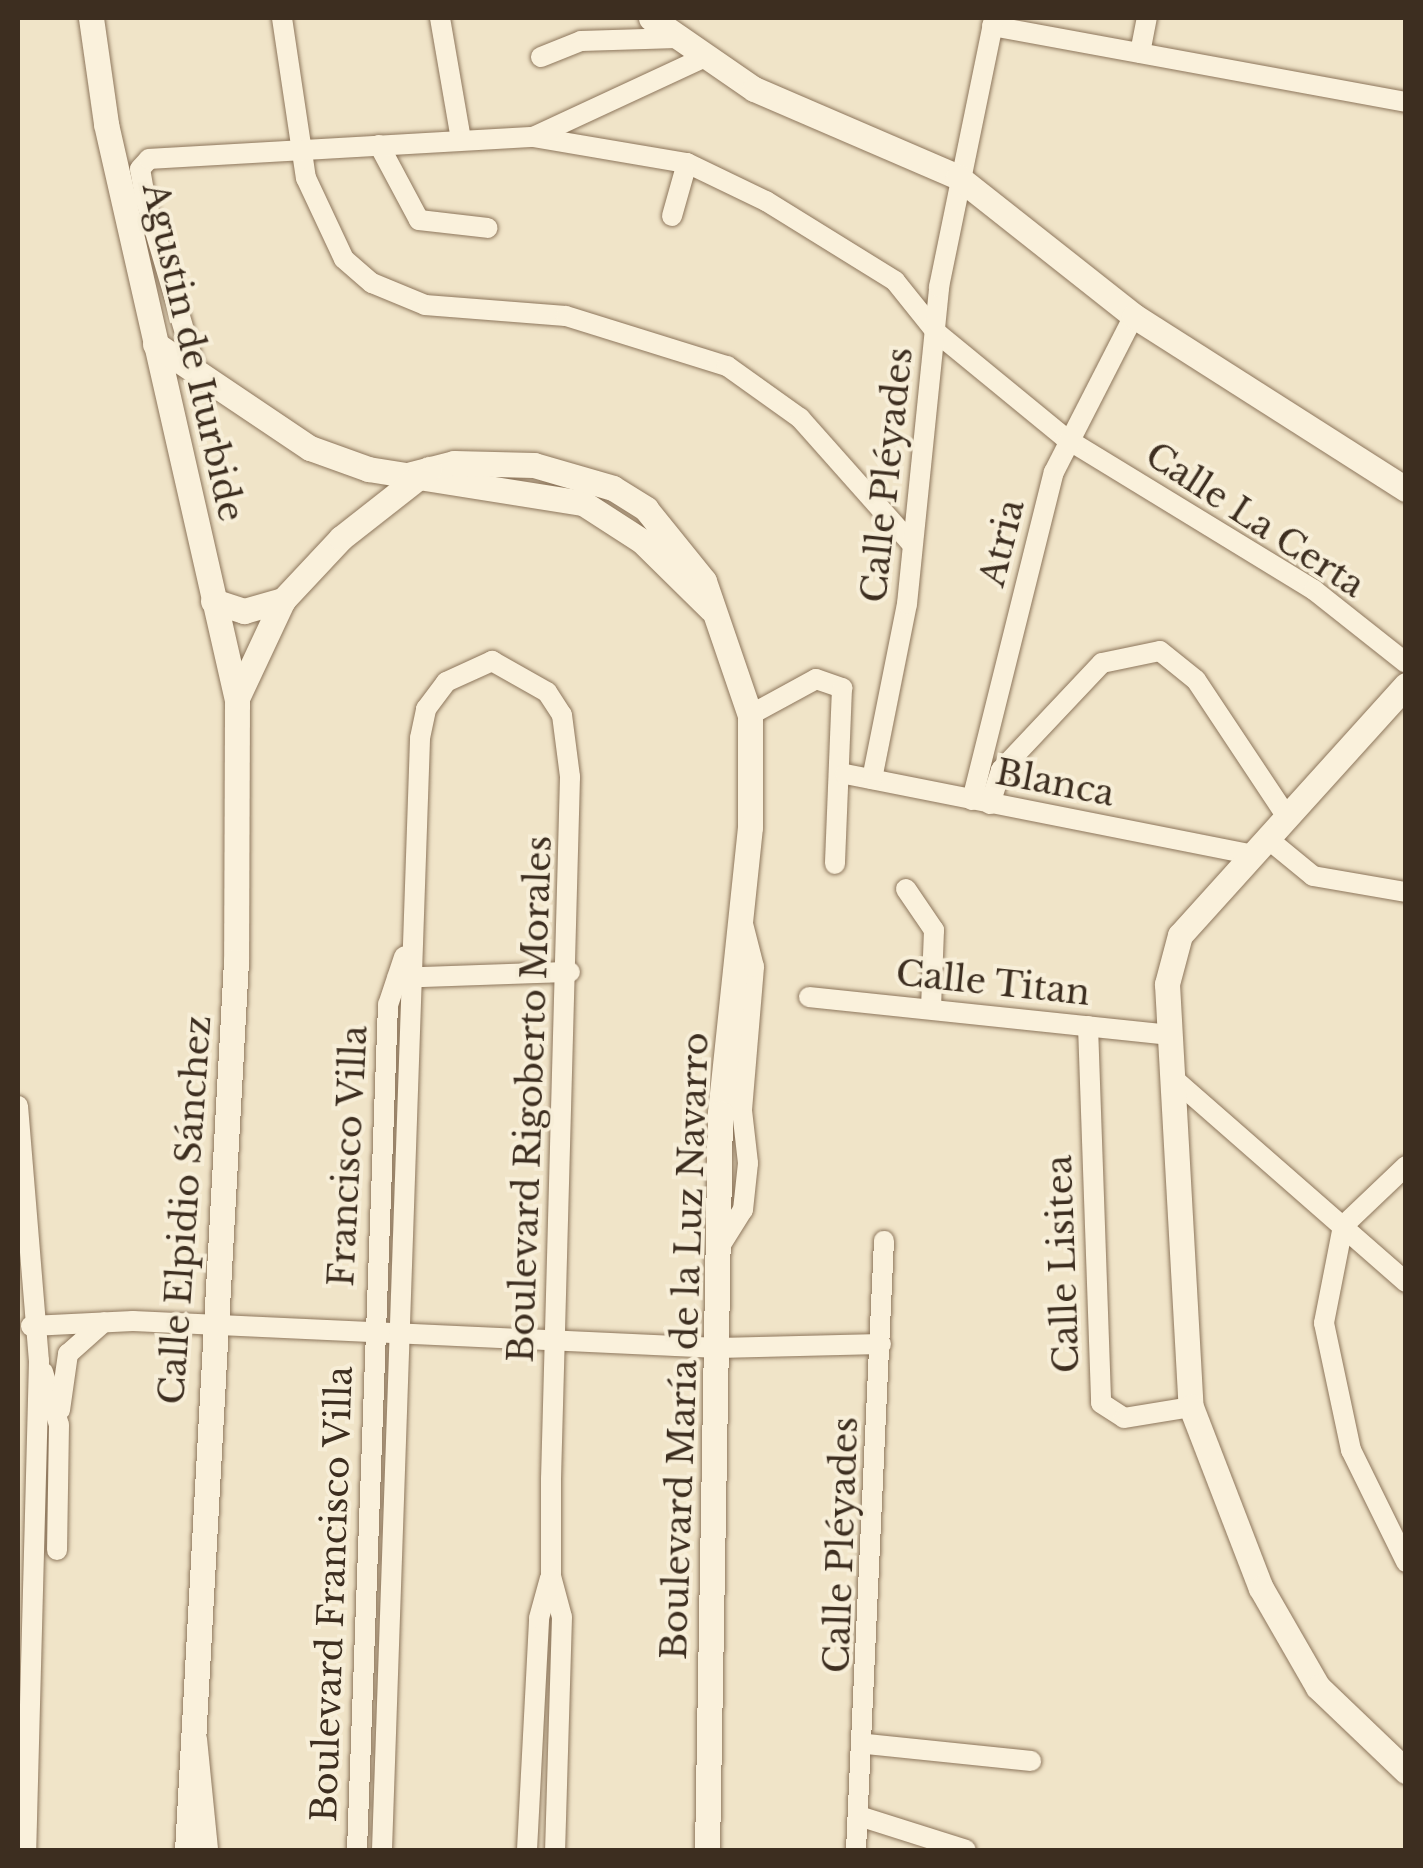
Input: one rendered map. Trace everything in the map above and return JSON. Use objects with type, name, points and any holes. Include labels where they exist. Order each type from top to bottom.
[{"type":"street","name":"Agustin de Iturbide","points":[[90,18],[155,344],[237,700]]},
{"type":"street","points":[[282,18],[305,156],[327,232],[372,283],[425,305],[566,316],[728,366],[800,418],[911,544]]},
{"type":"street","points":[[440,18],[461,140]]},
{"type":"street","points":[[651,18],[703,58],[958,177],[1134,316],[1406,489]]},
{"type":"street","points":[[1140,54],[1148,18]]},
{"type":"street","points":[[993,22],[1140,54],[1406,102]]},
{"type":"street","name":"Calle Pléyades","points":[[872,779],[911,544],[958,177],[993,22]]},
{"type":"street","points":[[541,57],[581,41],[677,38]]},
{"type":"street","points":[[533,137],[703,58]]},
{"type":"street","points":[[197,374],[145,197],[143,162],[305,156],[379,145],[533,137],[686,163],[868,263],[936,332],[1065,438]]},
{"type":"street","points":[[379,145],[419,220],[488,228]]},
{"type":"street","points":[[672,216],[686,163]]},
{"type":"street","name":"Atria","points":[[981,802],[1065,438],[1134,316]]},
{"type":"street","name":"Boulevard María de la Luz Navarro","points":[[155,344],[310,448],[422,474],[534,465],[613,488],[678,540],[712,610],[750,715],[740,915],[720,1113],[722,1243],[707,1850]]},
{"type":"street","name":"Calle La Certa","points":[[1065,438],[1314,590],[1406,663]]},
{"type":"street","points":[[237,700],[283,600],[341,538],[422,474]]},
{"type":"street","points":[[213,602],[244,611],[283,600]]},
{"type":"street","points":[[981,802],[1000,770],[1102,663],[1160,651],[1196,680],[1287,817]]},
{"type":"street","name":"Boulevard Rigoberto Morales","points":[[402,978],[426,709],[465,667],[492,662],[528,675],[562,715],[570,972],[550,1576],[538,1618],[527,1850]]},
{"type":"street","points":[[750,715],[796,687],[834,680],[846,702],[845,774],[835,864]]},
{"type":"street","points":[[1406,684],[1180,935],[1167,984],[1191,1408],[1248,1560],[1309,1670],[1354,1730],[1406,1770]]},
{"type":"street","name":"Calle Elpidio Sánchez","points":[[187,1850],[211,1328],[236,942],[237,700]]},
{"type":"street","name":"Blanca","points":[[845,774],[981,802],[1260,847]]},
{"type":"street","points":[[1260,847],[1312,876],[1406,892]]},
{"type":"street","points":[[906,889],[934,930],[931,1009]]},
{"type":"street","points":[[402,978],[570,972]]},
{"type":"street","name":"Francisco Villa","points":[[372,1339],[402,978]]},
{"type":"street","name":"Boulevard Francisco Villa","points":[[382,1850],[395,1440],[402,978]]},
{"type":"street","name":"Calle Titan","points":[[810,996],[1170,1035]]},
{"type":"street","name":"Calle Lisitea","points":[[1088,1026],[1101,1403],[1124,1418],[1191,1408]]},
{"type":"street","points":[[1174,1079],[1406,1282]]},
{"type":"street","points":[[18,1106],[32,1326],[59,1425]]},
{"type":"street","points":[[1406,1166],[1343,1226],[1324,1295],[1331,1379],[1371,1502],[1406,1562]]},
{"type":"street","name":"Calle Pléyades","points":[[856,1850],[867,1744],[884,1240]]},
{"type":"street","points":[[57,1550],[59,1425],[68,1354],[106,1321]]},
{"type":"street","points":[[32,1326],[106,1321],[372,1339],[718,1348],[881,1344]]},
{"type":"street","name":"Boulevard Francisco Villa","points":[[357,1850],[372,1339]]},
{"type":"street","points":[[26,1850],[39,1361]]},
{"type":"street","points":[[372,1441],[395,1440]]},
{"type":"street","name":"Boulevard Rigoberto Morales","points":[[550,1576],[562,1617],[555,1850]]},
{"type":"street","name":"Calle Elpidio Sánchez","points":[[192,1725],[207,1779],[208,1850]]},
{"type":"street","points":[[867,1744],[1031,1762]]},
{"type":"street","points":[[859,1816],[966,1850]]}]
